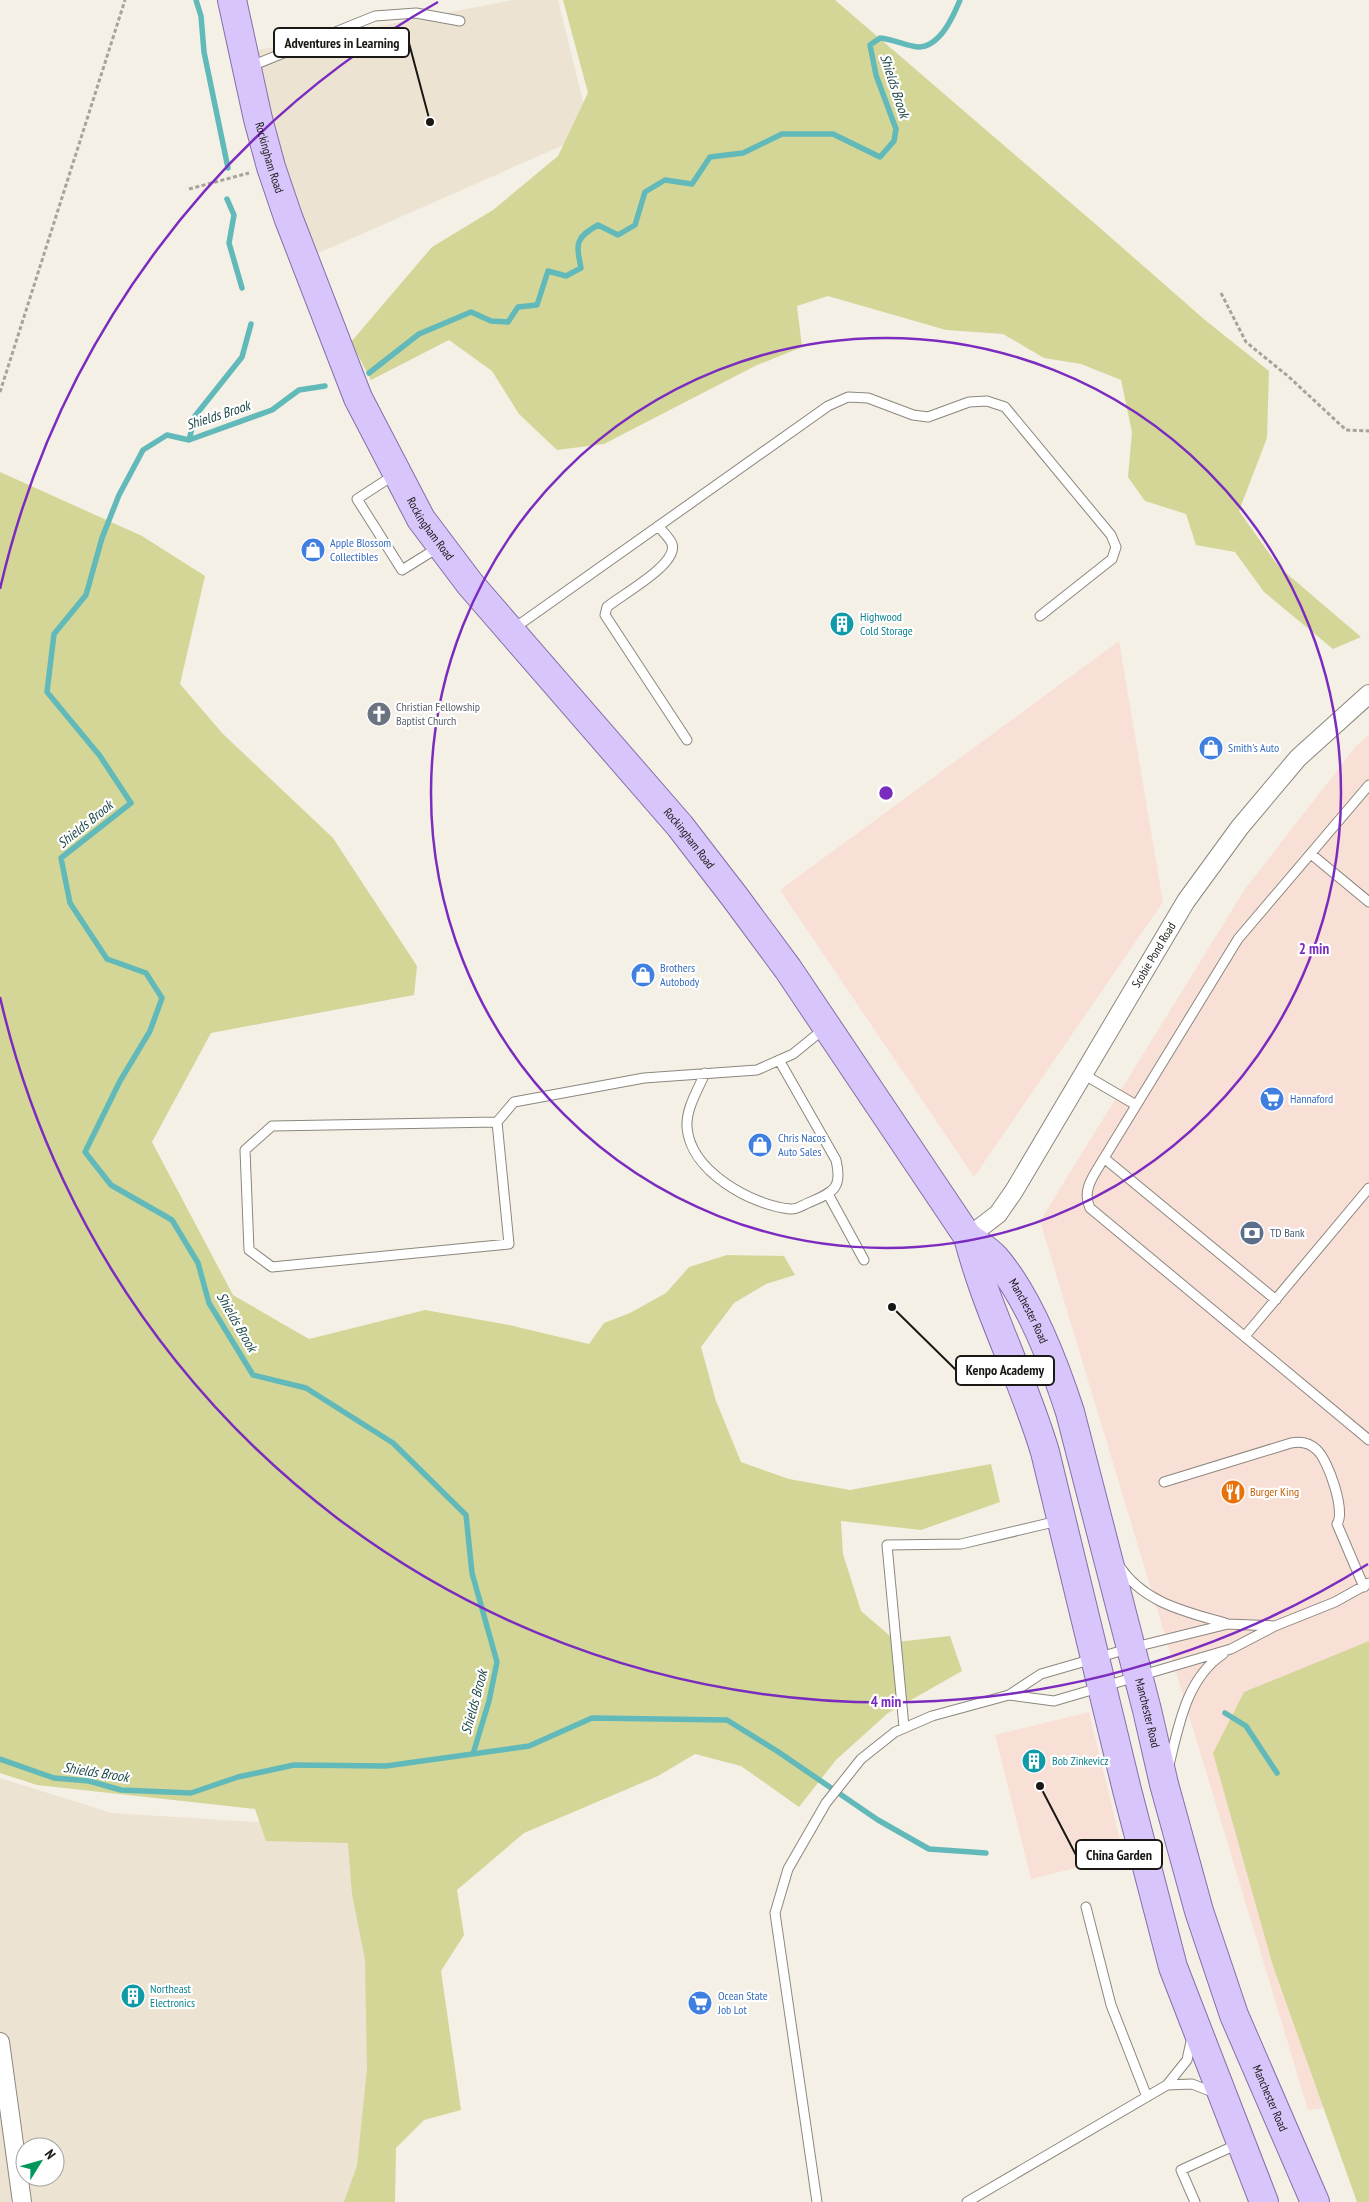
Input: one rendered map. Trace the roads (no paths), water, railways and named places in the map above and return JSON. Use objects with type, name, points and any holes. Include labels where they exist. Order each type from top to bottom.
[{"type":"main road","name":"Rockingham Road","points":[[232,0],[271,167],[358,398],[396,474],[440,546],[510,630],[680,826],[788,968]]},
{"type":"main road","name":"Manchester Road","points":[[788,968],[968,1237],[989,1308],[1035,1418],[1173,1967],[1264,2202]]},
{"type":"main road","name":"Manchester Road","points":[[968,1237],[994,1257],[1006,1274],[1027,1308],[1056,1370],[1070,1412],[1104,1540],[1164,1784],[1221,1979],[1315,2202]]},
{"type":"street","name":"Scobie Pond Road","points":[[968,1237],[998,1214],[1014,1191],[1186,901],[1240,827],[1298,758],[1369,694]]},
{"type":"street","points":[[0,2042],[22,2202]]},
{"type":"lane","points":[[247,68],[375,16],[416,13],[460,21]]},
{"type":"lane","points":[[510,630],[828,406],[848,397],[868,398],[913,415],[928,417],[969,402],[987,401],[1005,407],[1111,535],[1116,547],[1112,559],[1040,616]]},
{"type":"lane","points":[[396,474],[356,499],[402,570],[440,546]]},
{"type":"lane","points":[[658,526],[672,544],[672,555],[665,565],[607,607],[605,615],[687,740]]},
{"type":"lane","points":[[1369,785],[1238,939],[1104,1158],[1086,1192],[1086,1200],[1090,1208],[1369,1440]]},
{"type":"lane","points":[[1311,854],[1369,902]]},
{"type":"lane","points":[[497,1122],[272,1126],[245,1150],[248,1250],[272,1268],[509,1244],[497,1122],[514,1102],[644,1078],[756,1070],[794,1054],[828,1027]]},
{"type":"lane","points":[[705,1074],[688,1111],[687,1128],[693,1148],[706,1166],[724,1183],[743,1194],[792,1210],[828,1194],[836,1186],[840,1176],[836,1160],[779,1060]]},
{"type":"lane","points":[[1083,1074],[1136,1105]]},
{"type":"lane","points":[[1104,1158],[1276,1300]]},
{"type":"lane","points":[[1245,1336],[1369,1188]]},
{"type":"lane","points":[[828,1194],[864,1260]]},
{"type":"lane","points":[[1164,1482],[1292,1443],[1307,1444],[1318,1450],[1325,1461],[1340,1506],[1341,1517],[1337,1524],[1366,1585],[1335,1602],[1275,1626],[1230,1649],[1205,1668],[1190,1694],[1180,1723],[1164,1784]]},
{"type":"lane","points":[[904,1728],[887,1545],[961,1544],[1061,1521]]},
{"type":"lane","points":[[1104,1540],[1128,1578],[1143,1592],[1178,1609],[1228,1624],[1275,1626]]},
{"type":"lane","points":[[818,2202],[774,1913],[788,1868],[826,1803],[844,1777],[878,1744],[904,1728],[932,1716],[1009,1695],[1042,1674],[1131,1648],[1228,1624]]},
{"type":"lane","points":[[1009,1695],[1054,1701],[1230,1649]]},
{"type":"lane","points":[[1086,1907],[1111,2005],[1148,2096]]},
{"type":"lane","points":[[967,2202],[1167,2084],[1187,2060],[1192,2038],[1191,2017]]},
{"type":"lane","points":[[1167,2084],[1192,2084],[1221,2095]]},
{"type":"lane","points":[[1195,2202],[1181,2170],[1240,2143]]},
{"type":"waterway","points":[[196,0],[201,16],[204,52],[228,168]]},
{"type":"waterway","name":"Shields Brook","points":[[369,373],[419,334],[471,312],[491,321],[508,322],[518,307],[537,305],[548,271],[566,276],[581,268],[578,247],[581,238],[585,234],[598,225],[618,235],[635,225],[645,192],[665,180],[692,184],[710,157],[743,153],[782,134],[833,134],[880,157],[894,141],[896,129],[876,75],[870,45],[880,38],[918,47],[926,46],[945,30],[960,0]]},
{"type":"waterway","points":[[227,199],[234,215],[229,243],[242,288]]},
{"type":"waterway","points":[[189,440],[195,416],[242,357],[251,324]]},
{"type":"waterway","name":"Shields Brook","points":[[325,386],[299,390],[272,410],[189,440],[167,435],[143,450],[119,495],[102,538],[86,595],[54,634],[47,692],[100,756],[131,803],[61,858],[70,903],[107,959],[146,973],[162,998],[150,1031],[120,1081],[85,1152],[111,1185],[172,1220],[198,1263],[209,1303],[253,1375],[306,1388],[393,1443],[466,1515],[472,1573],[497,1662],[489,1701],[473,1754]]},
{"type":"waterway","points":[[1225,1713],[1246,1726],[1277,1773]]},
{"type":"waterway","points":[[0,1759],[54,1778],[89,1781],[121,1790],[191,1793],[238,1777],[294,1765],[386,1766],[529,1746],[592,1718],[727,1720],[777,1751],[878,1820],[929,1849],[986,1853]]},
{"type":"place","name":"Adventures in Learning","points":[[430,122]]},
{"type":"place","name":"Apple Blossom Collectibles","points":[[313,550]]},
{"type":"place","name":"Highwood Cold Storage","points":[[842,624]]},
{"type":"place","name":"Christian Fellowship Baptist Church","points":[[379,714]]},
{"type":"place","name":"Smith's Auto","points":[[1211,748]]},
{"type":"place","name":"Brothers Autobody","points":[[643,975]]},
{"type":"place","name":"Hannaford","points":[[1272,1099]]},
{"type":"place","name":"Chris Nacos Auto Sales","points":[[760,1145]]},
{"type":"place","name":"TD Bank","points":[[1252,1233]]},
{"type":"place","name":"Kenpo Academy","points":[[892,1307]]},
{"type":"place","name":"Burger King","points":[[1233,1492]]},
{"type":"place","name":"Bob Zinkevicz","points":[[1034,1761]]},
{"type":"place","name":"China Garden","points":[[1040,1786]]},
{"type":"place","name":"Northeast Electronics","points":[[133,1996]]},
{"type":"place","name":"Ocean State Job Lot","points":[[700,2003]]}]
